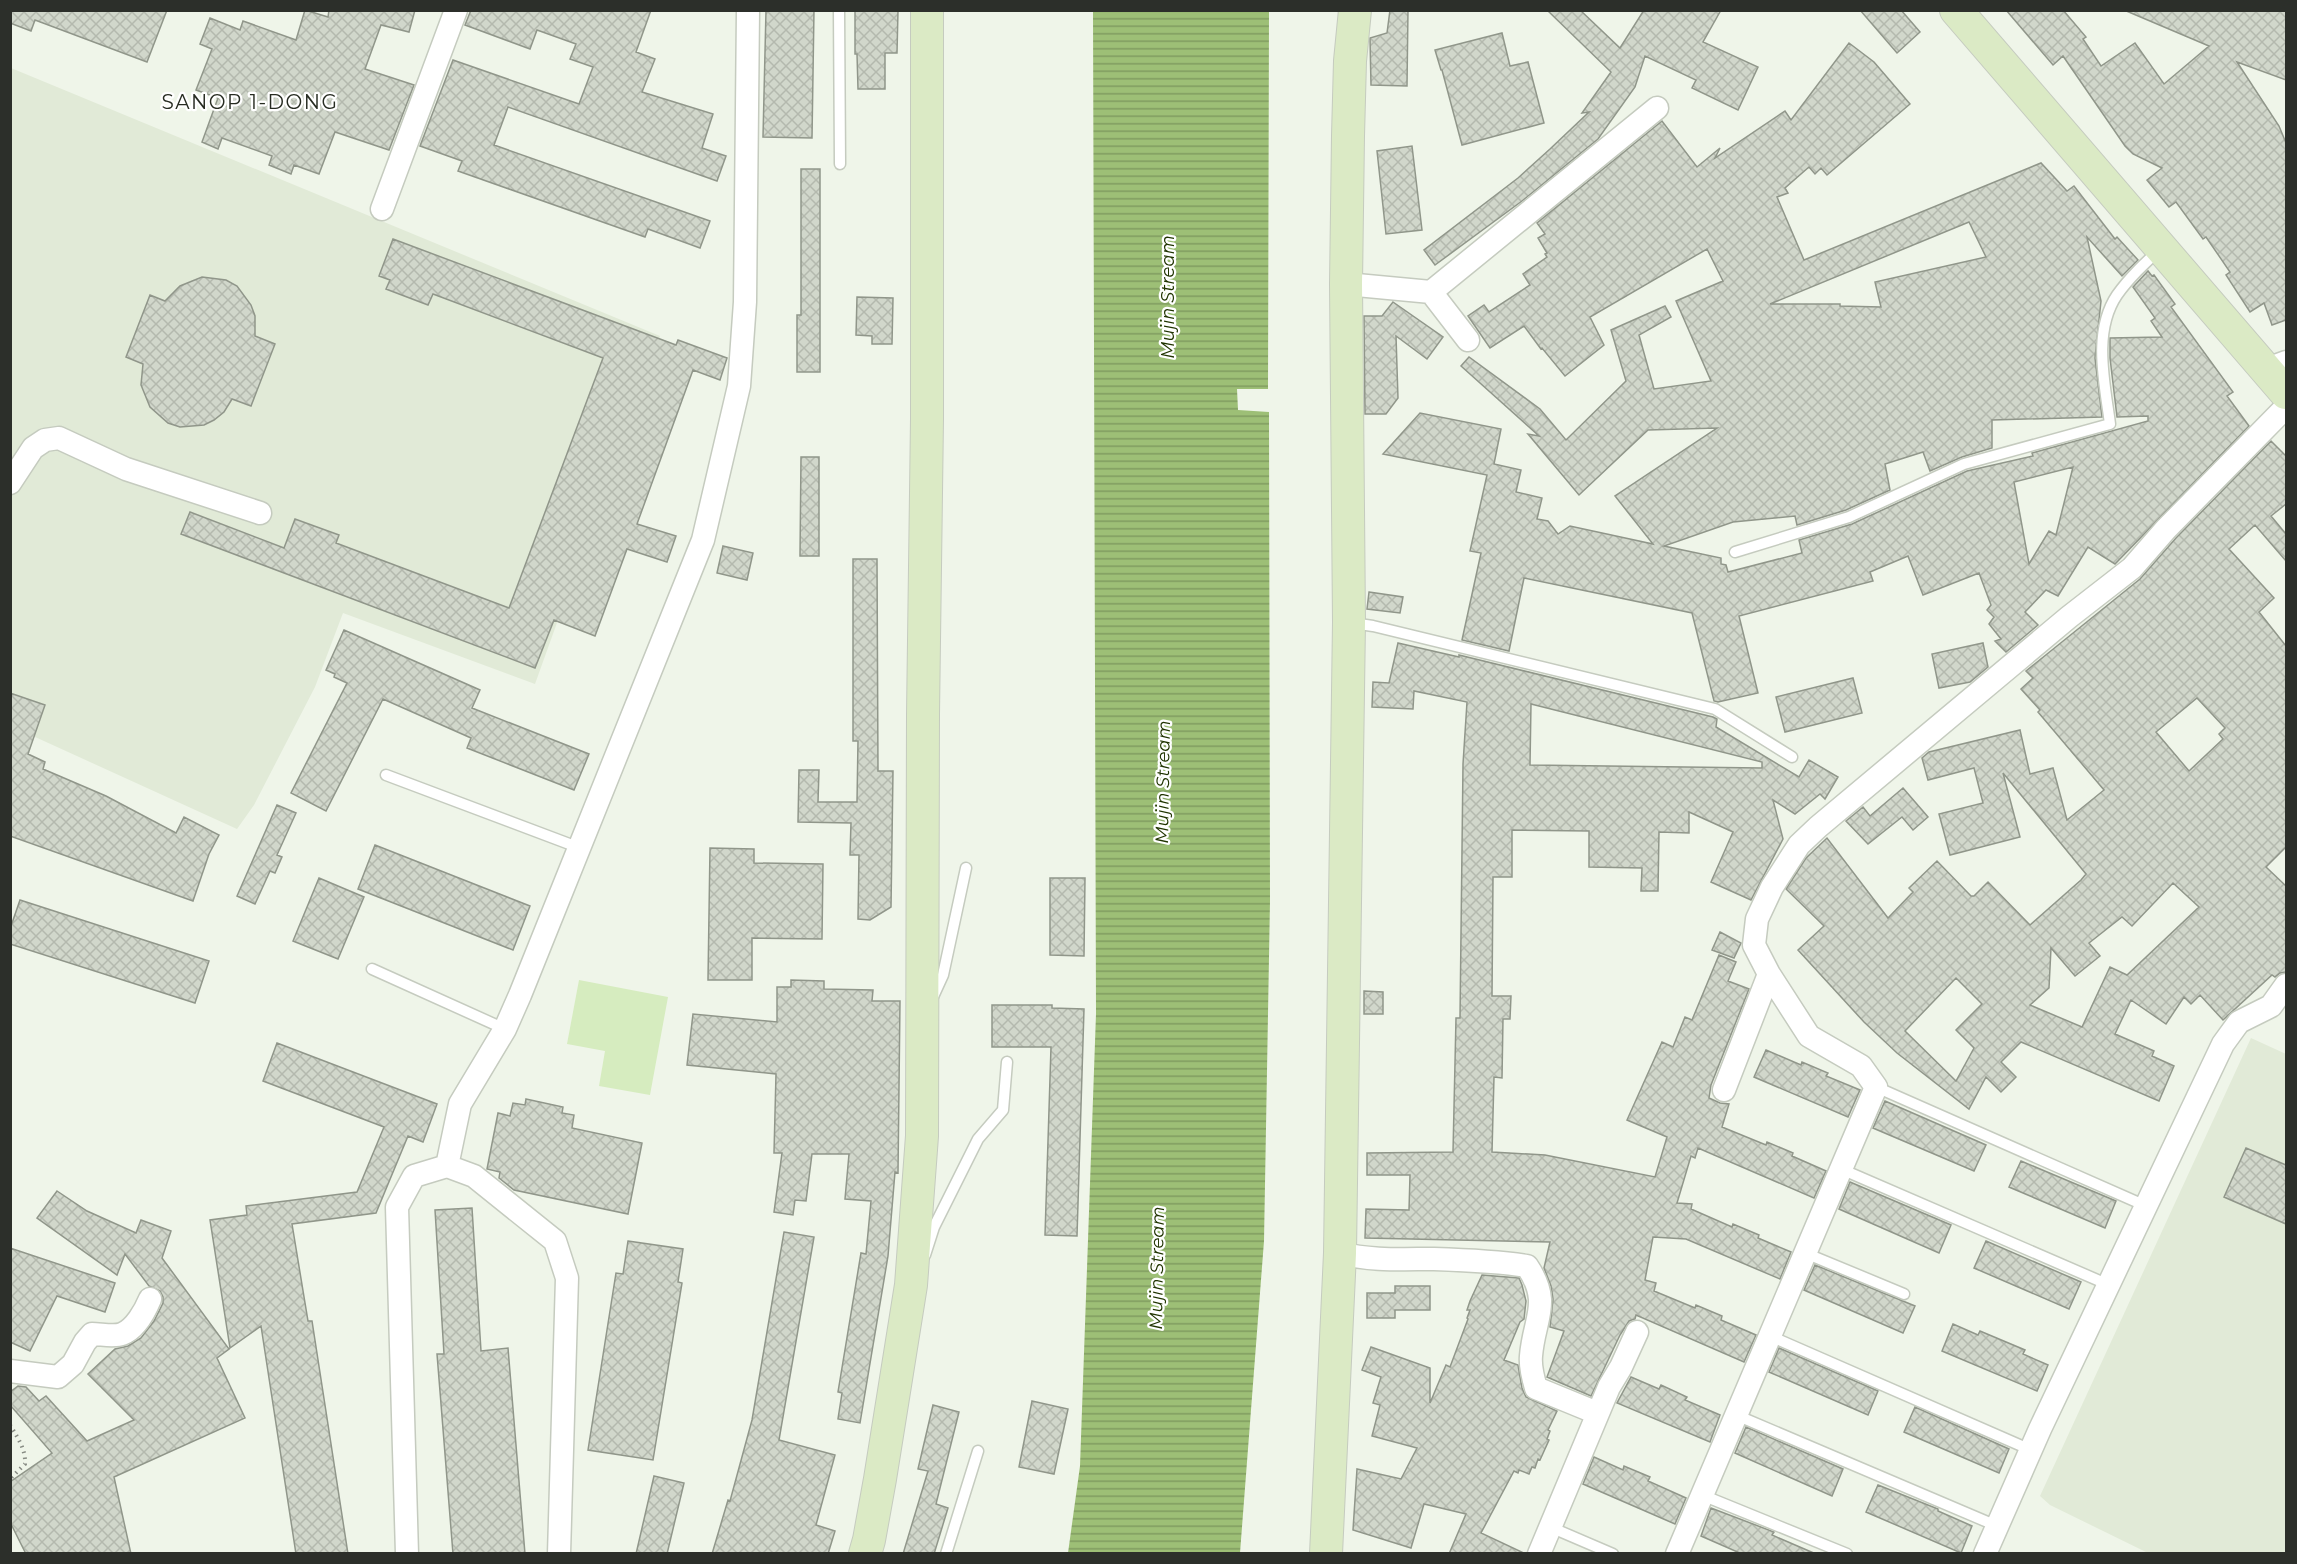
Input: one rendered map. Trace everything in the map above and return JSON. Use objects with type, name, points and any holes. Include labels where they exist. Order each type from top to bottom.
[{"type":"street","points":[[382,209],[456,10]]},
{"type":"street","points":[[447,1166],[460,1104],[505,1029],[704,540],[739,386],[745,302],[748,10]]},
{"type":"street","points":[[865,1554],[911,1285],[922,1136],[927,419],[927,10]]},
{"type":"street","points":[[1328,1553],[1340,1253],[1349,622],[1346,284],[1348,114],[1355,10]]},
{"type":"street","points":[[1956,10],[2161,248],[2277,365],[2286,393]]},
{"type":"street","points":[[1346,284],[1431,292],[1657,108]]},
{"type":"street","points":[[1431,292],[1468,340]]},
{"type":"street","points":[[1677,1554],[1876,1087],[1861,1066],[1809,1036],[1769,974],[1754,945],[1757,919],[1772,887],[1799,845],[2069,617],[2132,568],[2166,529],[2286,406]]},
{"type":"street","points":[[10,483],[33,448],[45,440],[59,438],[126,469],[260,513]]},
{"type":"street","points":[[1724,1090],[1769,974]]},
{"type":"street","points":[[1985,1554],[2031,1450],[2223,1044],[2239,1023],[2271,1006],[2286,986]]},
{"type":"street","points":[[407,1554],[397,1207],[414,1176],[447,1166],[474,1176],[555,1241],[567,1278],[559,1554]]},
{"type":"street","points":[[1340,1253],[1365,1259],[1505,1262],[1527,1266],[1537,1281],[1541,1308],[1531,1356],[1536,1388],[1598,1413]]},
{"type":"street","points":[[10,1371],[58,1377],[73,1364],[85,1342],[92,1335],[121,1335],[144,1311],[150,1299]]},
{"type":"street","points":[[1539,1554],[1608,1387],[1621,1367],[1637,1332]]},
{"type":"lane","points":[[838,10],[840,164]]},
{"type":"lane","points":[[1735,552],[1848,517],[1964,464],[2110,424],[2103,374],[2103,337],[2109,313],[2116,297],[2132,276],[2161,248]]},
{"type":"lane","points":[[1349,622],[1715,709],[1792,757]]},
{"type":"lane","points":[[386,774],[580,848]]},
{"type":"lane","points":[[922,1018],[944,975],[966,868]]},
{"type":"lane","points":[[372,969],[505,1029]]},
{"type":"lane","points":[[911,1285],[929,1246],[934,1227],[978,1139],[1003,1110],[1007,1062]]},
{"type":"lane","points":[[1876,1087],[2146,1206]]},
{"type":"lane","points":[[1841,1169],[2109,1285]]},
{"type":"lane","points":[[1805,1252],[1904,1294]]},
{"type":"lane","points":[[1770,1336],[2031,1450]]},
{"type":"lane","points":[[1736,1415],[1997,1526]]},
{"type":"lane","points":[[946,1554],[978,1451]]},
{"type":"lane","points":[[1702,1495],[1847,1554]]},
{"type":"lane","points":[[1550,1527],[1613,1554]]},
{"type":"path","points":[[10,1425],[20,1441],[25,1457],[25,1464],[10,1479]]},
{"type":"shaded area","points":[[11,68],[660,336],[535,684],[343,613],[315,687],[254,805],[237,829],[11,726]]},
{"type":"shaded area","points":[[579,980],[668,997],[650,1095],[599,1086],[605,1051],[567,1044]]},
{"type":"shaded area","points":[[2251,1038],[2286,1054],[2286,1553],[2148,1553],[2050,1505],[2040,1496]]},
{"type":"water","name":"Mujin Stream","points":[[1093,11],[1269,11],[1268,389],[1237,389],[1238,410],[1269,412],[1270,901],[1264,1241],[1240,1553],[1068,1553],[1080,1466],[1096,1014]]},
{"type":"building","points":[[10,10],[167,10],[147,62],[35,20],[31,31],[10,23]]},
{"type":"building","points":[[305,10],[328,17],[329,10],[415,10],[409,32],[381,25],[365,69],[414,85],[389,150],[335,132],[319,174],[294,165],[291,174],[269,165],[272,156],[222,138],[218,149],[202,142],[218,98],[196,90],[212,49],[200,44],[210,18],[240,30],[243,21],[296,40]]},
{"type":"building","points":[[471,10],[651,10],[636,52],[655,59],[642,92],[713,114],[702,148],[726,156],[717,181],[508,107],[494,145],[710,221],[700,248],[648,229],[645,237],[458,171],[462,161],[420,146],[453,60],[579,104],[593,67],[570,59],[576,44],[537,30],[530,49],[465,25]]},
{"type":"building","points":[[766,10],[814,10],[812,138],[763,137]]},
{"type":"building","points":[[855,10],[898,11],[897,53],[885,53],[885,89],[858,89]]},
{"type":"building","points":[[1390,10],[1408,10],[1407,86],[1371,85],[1370,38],[1387,33]]},
{"type":"building","points":[[1547,10],[1580,10],[1620,48],[1644,10],[1721,10],[1703,42],[1758,67],[1738,110],[1692,88],[1696,80],[1645,56],[1635,87],[1598,139],[1522,201],[1435,265],[1424,250],[1518,178],[1589,112],[1582,113],[1611,72]]},
{"type":"building","points":[[1860,10],[1901,10],[1920,32],[1897,53]]},
{"type":"building","points":[[2006,10],[2063,10],[2086,37],[2083,39],[2101,66],[2135,43],[2164,84],[2209,46],[2124,10],[2286,10],[2286,80],[2237,62],[2279,126],[2286,143],[2286,320],[2272,325],[2264,303],[2250,312],[2226,275],[2230,272],[2206,237],[2203,239],[2176,202],[2169,207],[2147,180],[2162,168],[2133,154],[2125,146],[2063,56],[2053,65]]},
{"type":"building","points":[[1502,33],[1510,66],[1528,62],[1544,123],[1462,145],[1435,50]]},
{"type":"building","points":[[1849,43],[1874,62],[1910,104],[1827,175],[1821,168],[1815,174],[1809,167],[1785,188],[1788,193],[1777,197],[1804,260],[2041,163],[2067,191],[2074,186],[2115,239],[2117,237],[2138,260],[2122,276],[2087,237],[2101,301],[2095,358],[2102,417],[1992,420],[1992,448],[1962,457],[1930,471],[1923,452],[1885,464],[1890,490],[1846,510],[1797,525],[1795,516],[1733,522],[1664,546],[1721,558],[1721,564],[1726,565],[1728,572],[1802,553],[1799,540],[1852,524],[1967,471],[2033,456],[2032,453],[2148,421],[2148,416],[2117,417],[2110,338],[2162,337],[2151,321],[2155,318],[2133,287],[2148,271],[2152,276],[2154,275],[2175,304],[2171,307],[2233,392],[2227,396],[2249,426],[2115,564],[2088,547],[2058,596],[2046,590],[2025,612],[2038,625],[2006,652],[1995,641],[2001,639],[1989,624],[1994,617],[1987,610],[1991,605],[1979,573],[1923,595],[1908,556],[1870,572],[1873,581],[1739,616],[1758,693],[1718,702],[1714,701],[1692,613],[1524,578],[1509,651],[1462,640],[1481,553],[1470,551],[1487,475],[1383,454],[1420,413],[1501,429],[1494,464],[1521,470],[1516,492],[1542,498],[1537,519],[1548,521],[1558,534],[1570,526],[1653,544],[1615,496],[1717,428],[1648,430],[1579,495],[1528,434],[1539,436],[1461,366],[1469,357],[1540,409],[1566,440],[1626,381],[1611,330],[1665,306],[1671,317],[1639,335],[1654,389],[1711,381],[1676,301],[1723,281],[1707,249],[1590,317],[1604,345],[1565,376],[1524,326],[1490,348],[1468,316],[1484,305],[1489,312],[1530,285],[1523,274],[1547,257],[1538,238],[1545,234],[1537,223],[1662,121],[1697,167],[1720,148],[1715,158],[1785,111],[1791,120]],"holes":[[[1969,222],[1986,257],[1875,282],[1881,307],[1840,306],[1840,304],[1770,304]],[[2073,467],[2056,535],[2049,531],[2029,564],[2014,482]]]},
{"type":"building","points":[[1412,146],[1422,230],[1386,234],[1377,151]]},
{"type":"building","points":[[801,169],[820,169],[820,372],[797,372],[797,315],[801,315]]},
{"type":"building","points":[[393,239],[676,345],[678,340],[727,358],[720,380],[693,370],[637,524],[676,536],[667,562],[627,549],[595,636],[554,620],[535,668],[181,534],[190,512],[284,548],[295,519],[339,535],[336,543],[509,608],[603,358],[433,294],[428,305],[386,289],[390,280],[379,276]]},
{"type":"building","points":[[202,277],[226,280],[237,286],[251,305],[255,316],[255,336],[275,344],[251,406],[232,399],[224,412],[214,420],[204,425],[180,427],[168,423],[150,407],[141,385],[143,364],[126,357],[150,295],[165,301],[180,286]]},
{"type":"building","points":[[857,297],[893,298],[892,344],[872,344],[872,336],[856,335]]},
{"type":"building","points":[[1393,302],[1443,337],[1427,359],[1396,336],[1398,398],[1386,414],[1365,414],[1364,316],[1382,316]]},
{"type":"building","points":[[2271,441],[2286,456],[2286,504],[2271,516],[2286,534],[2286,561],[2255,525],[2229,549],[2274,598],[2259,612],[2286,646],[2286,847],[2266,867],[2286,886],[2286,972],[2275,977],[2272,975],[2223,1020],[2200,995],[2191,1004],[2184,997],[2166,1024],[2131,1000],[2115,1034],[2154,1051],[2152,1056],[2174,1066],[2159,1101],[2021,1042],[2001,1062],[2016,1077],[2001,1092],[1986,1077],[1969,1109],[1897,1053],[1864,1022],[1798,950],[1824,926],[1786,889],[1806,858],[1827,838],[1888,918],[1913,892],[1909,888],[1937,861],[1971,896],[1974,896],[1988,882],[2030,925],[2081,880],[2086,874],[2003,773],[2020,837],[1950,855],[1939,814],[1983,803],[1974,768],[1928,780],[1922,758],[1929,752],[2020,730],[2030,774],[2053,768],[2067,820],[2104,790],[2021,689],[2033,678],[2026,671],[2140,579],[2176,538]],"holes":[[[2197,698],[2225,728],[2219,734],[2223,739],[2189,771],[2156,732]],[[2173,883],[2199,907],[2127,975],[2110,967],[2082,1027],[2030,1005],[2049,988],[2051,948],[2075,976],[2100,956],[2089,943],[2122,917],[2132,926]],[[1956,978],[1982,1004],[1956,1030],[1974,1048],[1956,1081],[1905,1031]]]},
{"type":"building","points":[[801,457],[819,457],[819,556],[800,556]]},
{"type":"building","points":[[723,546],[753,553],[747,580],[717,573]]},
{"type":"building","points":[[853,559],[877,559],[878,771],[893,771],[891,907],[870,920],[858,919],[859,855],[850,855],[851,823],[798,822],[799,770],[819,770],[818,802],[857,802],[858,741],[853,741]]},
{"type":"building","points":[[1369,592],[1403,597],[1400,613],[1367,609]]},
{"type":"building","points":[[344,630],[480,690],[472,708],[589,754],[574,790],[467,748],[471,738],[383,699],[326,811],[291,793],[347,683],[326,670]]},
{"type":"building","points":[[1398,643],[1459,657],[1459,655],[1713,717],[1717,719],[1716,727],[1799,777],[1809,760],[1838,777],[1825,799],[1820,794],[1795,814],[1773,800],[1783,839],[1751,900],[1711,882],[1733,832],[1689,812],[1689,833],[1659,832],[1658,891],[1641,891],[1642,868],[1589,867],[1589,831],[1512,830],[1512,877],[1493,877],[1492,996],[1511,996],[1510,1019],[1503,1019],[1502,1078],[1494,1077],[1492,1152],[1545,1155],[1655,1177],[1667,1137],[1627,1120],[1662,1042],[1673,1047],[1685,1017],[1692,1020],[1719,955],[1736,962],[1728,981],[1749,989],[1711,1085],[1709,1098],[1729,1104],[1722,1127],[1793,1153],[1792,1156],[1826,1171],[1814,1198],[1698,1148],[1695,1158],[1691,1156],[1677,1203],[1692,1204],[1691,1209],[1732,1227],[1733,1224],[1759,1235],[1758,1238],[1791,1252],[1780,1279],[1686,1239],[1653,1237],[1645,1280],[1656,1283],[1654,1291],[1695,1308],[1696,1305],[1722,1316],[1721,1320],[1756,1335],[1744,1362],[1636,1315],[1620,1335],[1591,1396],[1547,1377],[1564,1331],[1550,1327],[1553,1299],[1544,1268],[1550,1242],[1365,1238],[1366,1209],[1409,1210],[1410,1175],[1367,1175],[1367,1153],[1453,1152],[1456,1018],[1460,1018],[1463,764],[1467,702],[1414,691],[1413,709],[1372,707],[1373,682],[1389,683]],"holes":[[[1531,704],[1762,762],[1762,768],[1530,765]]]},
{"type":"building","points":[[1983,643],[1988,667],[1970,682],[1939,688],[1932,654]]},
{"type":"building","points":[[1853,678],[1862,713],[1785,732],[1776,697]]},
{"type":"building","points":[[10,693],[45,705],[28,754],[45,762],[43,769],[106,796],[176,833],[184,817],[219,835],[209,854],[193,901],[10,836]]},
{"type":"building","points":[[1903,788],[1928,817],[1913,830],[1902,817],[1868,844],[1846,821],[1863,807],[1870,816]]},
{"type":"building","points":[[277,805],[296,813],[277,855],[282,857],[275,873],[270,871],[255,904],[237,896]]},
{"type":"building","points":[[375,845],[530,906],[513,950],[358,889]]},
{"type":"building","points":[[710,848],[754,849],[754,863],[823,864],[822,939],[752,938],[752,980],[708,980]]},
{"type":"building","points":[[319,878],[364,897],[338,959],[293,941]]},
{"type":"building","points":[[1050,878],[1085,878],[1084,956],[1050,955]]},
{"type":"building","points":[[20,900],[209,961],[195,1003],[10,944],[10,929]]},
{"type":"building","points":[[1720,932],[1741,943],[1734,958],[1712,950]]},
{"type":"building","points":[[791,980],[824,981],[824,989],[873,990],[872,1001],[900,1001],[898,1173],[895,1172],[888,1256],[860,1423],[838,1419],[842,1393],[838,1392],[861,1253],[866,1254],[871,1201],[845,1199],[849,1154],[812,1154],[806,1201],[795,1200],[793,1215],[774,1212],[782,1153],[774,1153],[776,1074],[687,1065],[693,1014],[777,1022],[777,987],[791,987]]},
{"type":"building","points":[[1364,991],[1383,992],[1383,1014],[1364,1014]]},
{"type":"building","points":[[992,1005],[1052,1005],[1052,1008],[1084,1009],[1077,1236],[1045,1235],[1051,1047],[992,1047]]},
{"type":"building","points":[[277,1043],[437,1104],[423,1142],[408,1136],[376,1213],[292,1224],[308,1321],[312,1321],[348,1554],[296,1554],[261,1326],[230,1348],[210,1220],[247,1215],[246,1206],[357,1192],[384,1127],[263,1081]]},
{"type":"building","points":[[1766,1050],[1801,1065],[1802,1062],[1828,1073],[1826,1076],[1860,1090],[1848,1117],[1754,1077]]},
{"type":"building","points":[[526,1099],[563,1107],[562,1113],[574,1115],[572,1128],[642,1143],[628,1214],[514,1190],[499,1178],[500,1172],[487,1169],[498,1113],[510,1116],[513,1103],[525,1105]]},
{"type":"building","points":[[1885,1101],[1986,1145],[1974,1171],[1873,1128]]},
{"type":"building","points":[[2246,1148],[2286,1165],[2286,1224],[2224,1197]]},
{"type":"building","points":[[2021,1161],[2116,1201],[2105,1228],[2009,1187]]},
{"type":"building","points":[[1850,1182],[1951,1225],[1939,1253],[1839,1209]]},
{"type":"building","points":[[57,1191],[87,1211],[136,1233],[141,1220],[171,1231],[162,1258],[229,1349],[217,1358],[245,1418],[114,1477],[131,1554],[26,1554],[10,1522],[10,1482],[52,1453],[10,1405],[10,1392],[18,1386],[26,1387],[39,1401],[46,1396],[87,1441],[134,1420],[88,1374],[115,1349],[128,1346],[141,1338],[154,1321],[163,1303],[160,1291],[149,1286],[125,1254],[117,1275],[37,1218]]},
{"type":"building","points":[[472,1208],[481,1351],[508,1348],[525,1554],[453,1554],[437,1354],[444,1354],[435,1210]]},
{"type":"building","points":[[784,1232],[814,1237],[779,1440],[835,1455],[816,1525],[835,1531],[828,1554],[712,1554],[728,1500],[730,1501],[752,1420]]},
{"type":"building","points":[[628,1241],[683,1249],[678,1282],[682,1283],[653,1460],[588,1450],[616,1273],[623,1274]]},
{"type":"building","points":[[1986,1241],[2081,1282],[2069,1309],[1974,1268]]},
{"type":"building","points":[[10,1248],[115,1283],[105,1312],[57,1296],[30,1351],[10,1342]]},
{"type":"building","points":[[1815,1265],[1915,1306],[1903,1333],[1804,1290]]},
{"type":"building","points":[[1482,1275],[1519,1278],[1526,1301],[1524,1319],[1520,1322],[1504,1360],[1518,1365],[1526,1397],[1557,1411],[1548,1430],[1550,1431],[1547,1439],[1549,1440],[1540,1460],[1538,1459],[1535,1468],[1532,1467],[1529,1474],[1519,1470],[1518,1473],[1514,1471],[1481,1533],[1526,1554],[1449,1554],[1466,1514],[1424,1504],[1411,1548],[1353,1530],[1357,1469],[1401,1479],[1417,1448],[1372,1436],[1380,1405],[1373,1403],[1381,1377],[1362,1370],[1371,1347],[1430,1368],[1430,1403],[1446,1365],[1450,1367],[1468,1319],[1470,1310],[1467,1310],[1470,1301]]},
{"type":"building","points":[[1395,1286],[1430,1286],[1430,1310],[1395,1310],[1395,1318],[1367,1318],[1367,1293],[1395,1293]]},
{"type":"building","points":[[1953,1324],[1978,1335],[1980,1331],[2025,1350],[2023,1354],[2048,1365],[2037,1391],[1942,1351]]},
{"type":"building","points":[[1779,1348],[1878,1391],[1868,1415],[1769,1372]]},
{"type":"building","points":[[1631,1377],[1659,1389],[1661,1385],[1687,1397],[1685,1400],[1720,1415],[1710,1442],[1617,1403]]},
{"type":"building","points":[[1032,1401],[1068,1409],[1054,1474],[1019,1467]]},
{"type":"building","points":[[933,1405],[959,1412],[936,1504],[948,1508],[934,1554],[903,1554],[928,1471],[918,1469]]},
{"type":"building","points":[[1915,1407],[2009,1449],[1999,1473],[1904,1432]]},
{"type":"building","points":[[1746,1427],[1843,1469],[1832,1496],[1735,1453]]},
{"type":"building","points":[[1594,1457],[1623,1470],[1624,1466],[1650,1477],[1648,1481],[1686,1498],[1675,1524],[1583,1484]]},
{"type":"building","points":[[654,1476],[684,1483],[667,1554],[636,1554]]},
{"type":"building","points":[[1878,1485],[1938,1509],[1972,1526],[1961,1553],[1866,1512]]},
{"type":"building","points":[[1711,1508],[1774,1532],[1772,1535],[1816,1554],[1742,1554],[1701,1536]]},
{"type":"district","name":"SANOP 1-DONG","points":[[250,102]]}]
